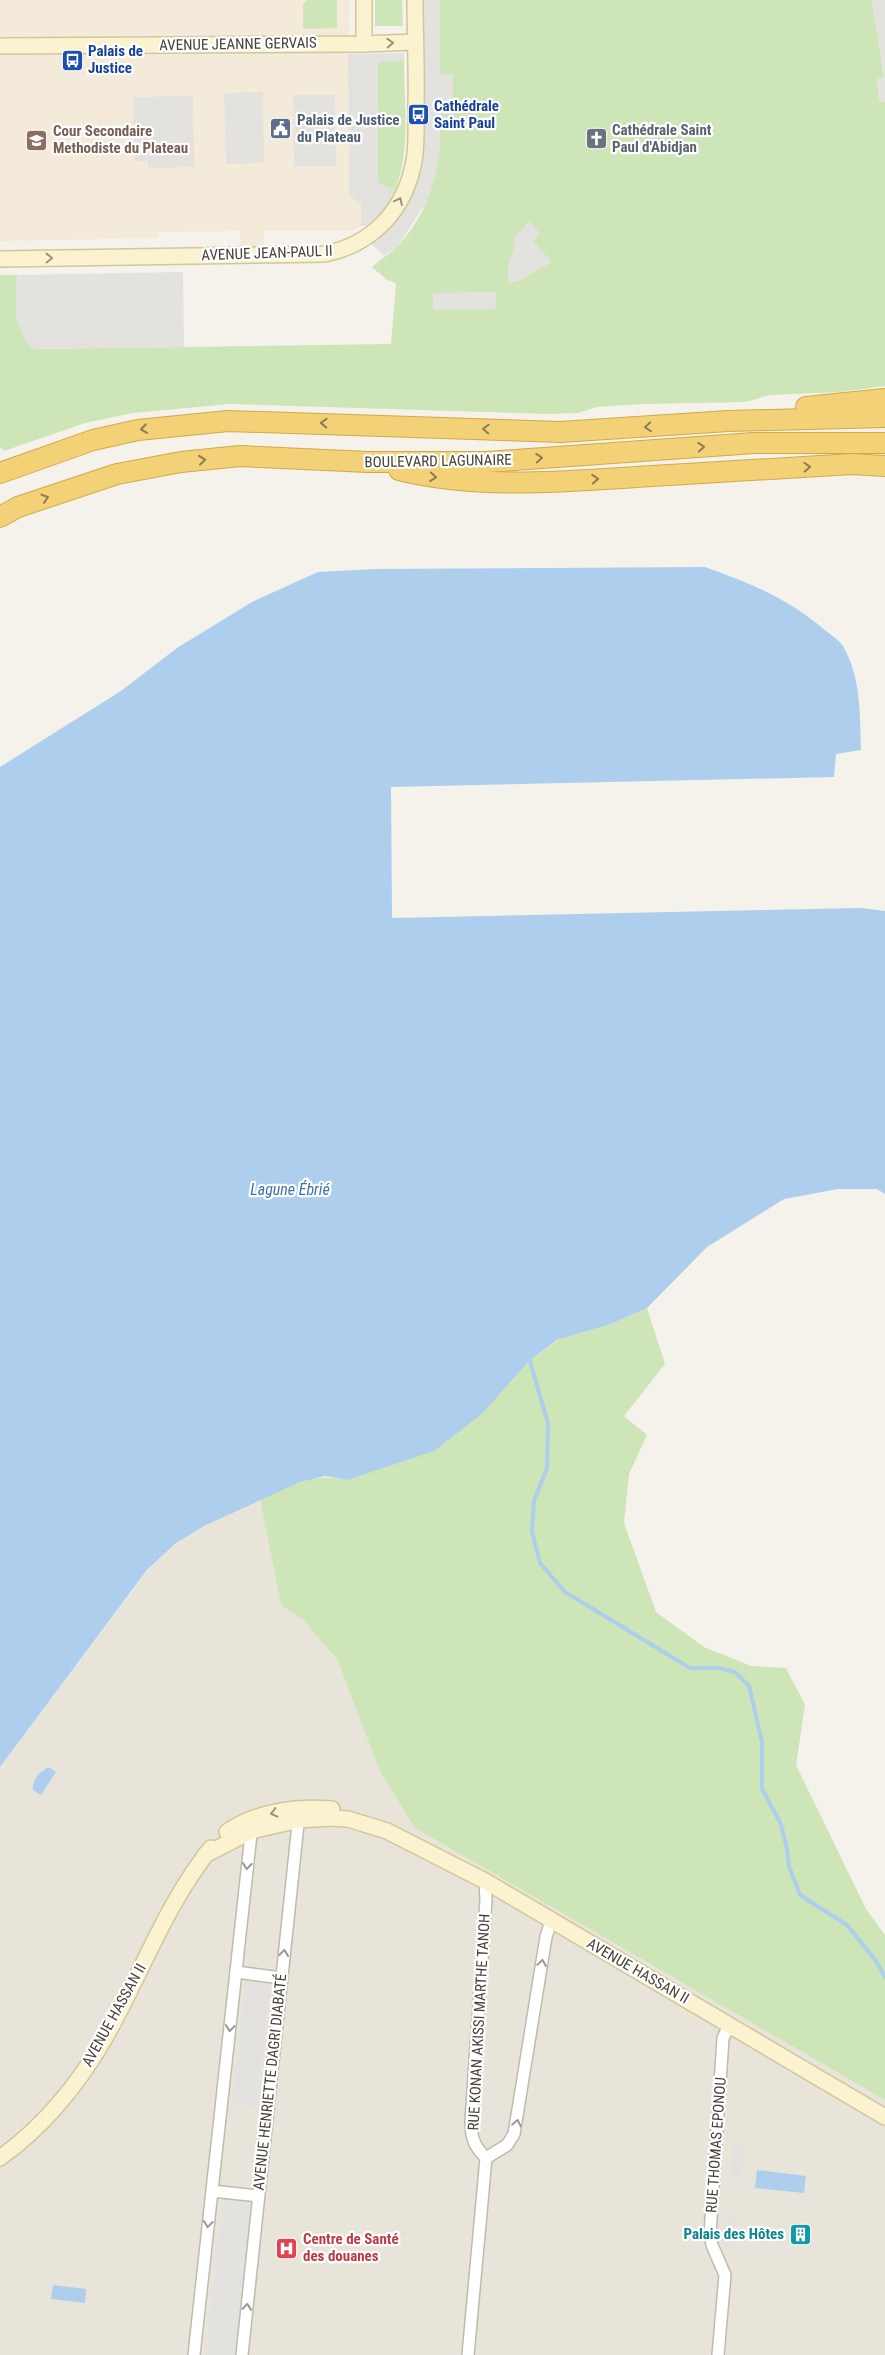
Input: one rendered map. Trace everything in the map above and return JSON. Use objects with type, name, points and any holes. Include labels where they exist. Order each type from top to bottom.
[{"type":"highway","points":[[728,422],[796,408],[885,399]]},
{"type":"highway","name":"BOULEVARD LAGUNAIRE","points":[[0,473],[93,440],[138,430],[228,421],[561,432],[728,422],[885,416]]},
{"type":"highway","name":"BOULEVARD LAGUNAIRE","points":[[0,517],[18,507],[117,474],[181,462],[240,456],[368,462],[487,462],[754,443],[885,443]]},
{"type":"highway","points":[[368,462],[424,476],[498,482],[580,480],[852,464],[885,466]]},
{"type":"street","points":[[364,0],[364,44]]},
{"type":"street","name":"AVENUE JEAN-PAUL II","points":[[0,259],[325,254],[346,249],[360,243],[384,223],[398,205],[414,163],[416,93],[415,0]]},
{"type":"street","name":"AVENUE JEANNE GERVAIS","points":[[0,46],[416,42]]},
{"type":"street","name":"AVENUE HASSAN II","points":[[0,2158],[40,2124],[82,2074],[105,2038],[169,1911],[205,1855],[252,1825],[299,1814],[341,1810],[361,1816],[485,1881],[885,2117]]},
{"type":"street","name":"AVENUE HENRIETTE DAGRI DIABATÉ","points":[[242,2355],[299,1814]]},
{"type":"street","points":[[194,2355],[252,1825]]},
{"type":"street","name":"RUE KONAN AKISSI MARTHE TANOH","points":[[485,1881],[486,1900],[471,2138],[476,2148],[486,2158]]},
{"type":"street","points":[[468,2355],[486,2158],[507,2145],[514,2134],[546,1937],[551,1920]]},
{"type":"street","points":[[236,1972],[282,1978]]},
{"type":"street","name":"RUE THOMAS EPONOU","points":[[718,2355],[725,2275],[712,2245],[710,2234],[723,2038],[730,2024]]},
{"type":"street","points":[[212,2191],[258,2196]]},
{"type":"shaded area","points":[[0,0],[350,0],[348,60],[349,195],[361,205],[361,226],[354,231],[264,231],[264,246],[240,247],[240,231],[159,232],[159,238],[0,241]]},
{"type":"shaded area","points":[[421,0],[440,0],[440,74],[453,75],[453,114],[440,114],[440,149],[435,177],[426,202],[398,246],[384,256],[371,243],[389,228],[404,209],[416,174]]},
{"type":"shaded area","points":[[872,0],[885,0],[885,102],[879,102],[877,78],[884,76]]},
{"type":"shaded area","points":[[404,53],[404,61],[378,62],[378,183],[395,190],[386,209],[371,225],[361,226],[361,205],[349,195],[348,54]]},
{"type":"shaded area","points":[[263,92],[264,163],[226,164],[224,93]]},
{"type":"shaded area","points":[[293,95],[335,95],[336,166],[294,166]]},
{"type":"shaded area","points":[[193,96],[194,167],[148,168],[148,161],[134,161],[133,97]]},
{"type":"shaded area","points":[[529,221],[540,233],[533,241],[552,262],[519,281],[508,283],[508,266],[515,245],[513,239]]},
{"type":"shaded area","points":[[183,272],[184,347],[33,349],[25,341],[16,317],[17,275]]},
{"type":"shaded area","points":[[496,292],[496,309],[433,310],[433,293]]},
{"type":"shaded area","points":[[260,1500],[281,1605],[304,1621],[337,1659],[356,1706],[415,1828],[885,2100],[885,2355],[0,2355],[0,1767],[148,1570],[176,1543],[204,1526]]},
{"type":"shaded area","points":[[246,1980],[270,1983],[256,2108],[232,2105]]},
{"type":"shaded area","points":[[734,2143],[745,2144],[740,2182],[729,2180]]},
{"type":"shaded area","points":[[223,2199],[255,2200],[238,2355],[205,2355]]},
{"type":"shaded area","points":[[726,2218],[736,2219],[732,2249],[722,2248]]},
{"type":"green space","points":[[308,0],[337,0],[337,28],[303,29],[303,4]]},
{"type":"green space","points":[[375,0],[402,0],[403,26],[375,26]]},
{"type":"green space","points":[[440,0],[872,0],[884,77],[877,78],[879,102],[885,102],[885,386],[840,392],[770,395],[746,402],[643,404],[597,407],[578,413],[547,414],[229,404],[133,413],[85,423],[4,451],[0,447],[0,275],[17,275],[16,317],[33,349],[391,344],[396,283],[387,280],[372,267],[399,245],[411,231],[420,216],[433,183],[439,149],[440,113],[453,114],[440,74]]},
{"type":"green space","points":[[378,61],[404,61],[405,143],[400,175],[395,190],[378,184]]},
{"type":"green space","points":[[647,1308],[665,1364],[624,1416],[647,1435],[629,1474],[624,1523],[656,1612],[704,1647],[751,1666],[786,1668],[805,1705],[796,1765],[866,1909],[885,1935],[885,2100],[415,1828],[380,1771],[337,1659],[304,1621],[281,1605],[260,1500],[302,1481],[322,1478],[347,1480],[483,1413],[530,1360],[558,1340],[611,1324]]},
{"type":"water","name":"Lagune Ébrié","points":[[705,567],[754,586],[797,609],[812,619],[843,646],[849,658],[856,683],[860,710],[861,750],[836,754],[834,777],[391,787],[392,918],[861,908],[885,911],[885,1194],[877,1189],[838,1189],[784,1199],[707,1247],[647,1308],[611,1324],[557,1340],[530,1360],[483,1413],[434,1451],[347,1480],[325,1476],[300,1482],[204,1526],[176,1543],[147,1570],[0,1767],[0,767],[121,691],[177,648],[252,602],[318,572],[377,569]]},
{"type":"water","points":[[48,1767],[56,1772],[41,1795],[33,1790],[34,1782],[37,1776]]},
{"type":"water","points":[[757,2170],[806,2176],[804,2193],[755,2188]]},
{"type":"water","points":[[53,2285],[86,2289],[85,2303],[51,2299]]},
{"type":"waterway","points":[[529,1358],[548,1423],[547,1468],[534,1501],[532,1532],[540,1563],[565,1592],[690,1668],[718,1668],[735,1672],[749,1686],[762,1742],[762,1789],[781,1824],[789,1866],[800,1895],[847,1925],[876,1961],[885,1977]]},
{"type":"place","name":"Palais de Justice","points":[[72,60]]},
{"type":"place","name":"Cathédrale Saint Paul","points":[[418,115]]},
{"type":"place","name":"Palais de Justice du Plateau","points":[[281,129]]},
{"type":"place","name":"Cathédrale Saint Paul d'Abidjan","points":[[596,139]]},
{"type":"place","name":"Cour Secondaire Methodiste du Plateau","points":[[37,140]]},
{"type":"place","name":"Palais des Hôtes","points":[[800,2234]]},
{"type":"place","name":"Centre de Santé des douanes","points":[[287,2248]]}]
